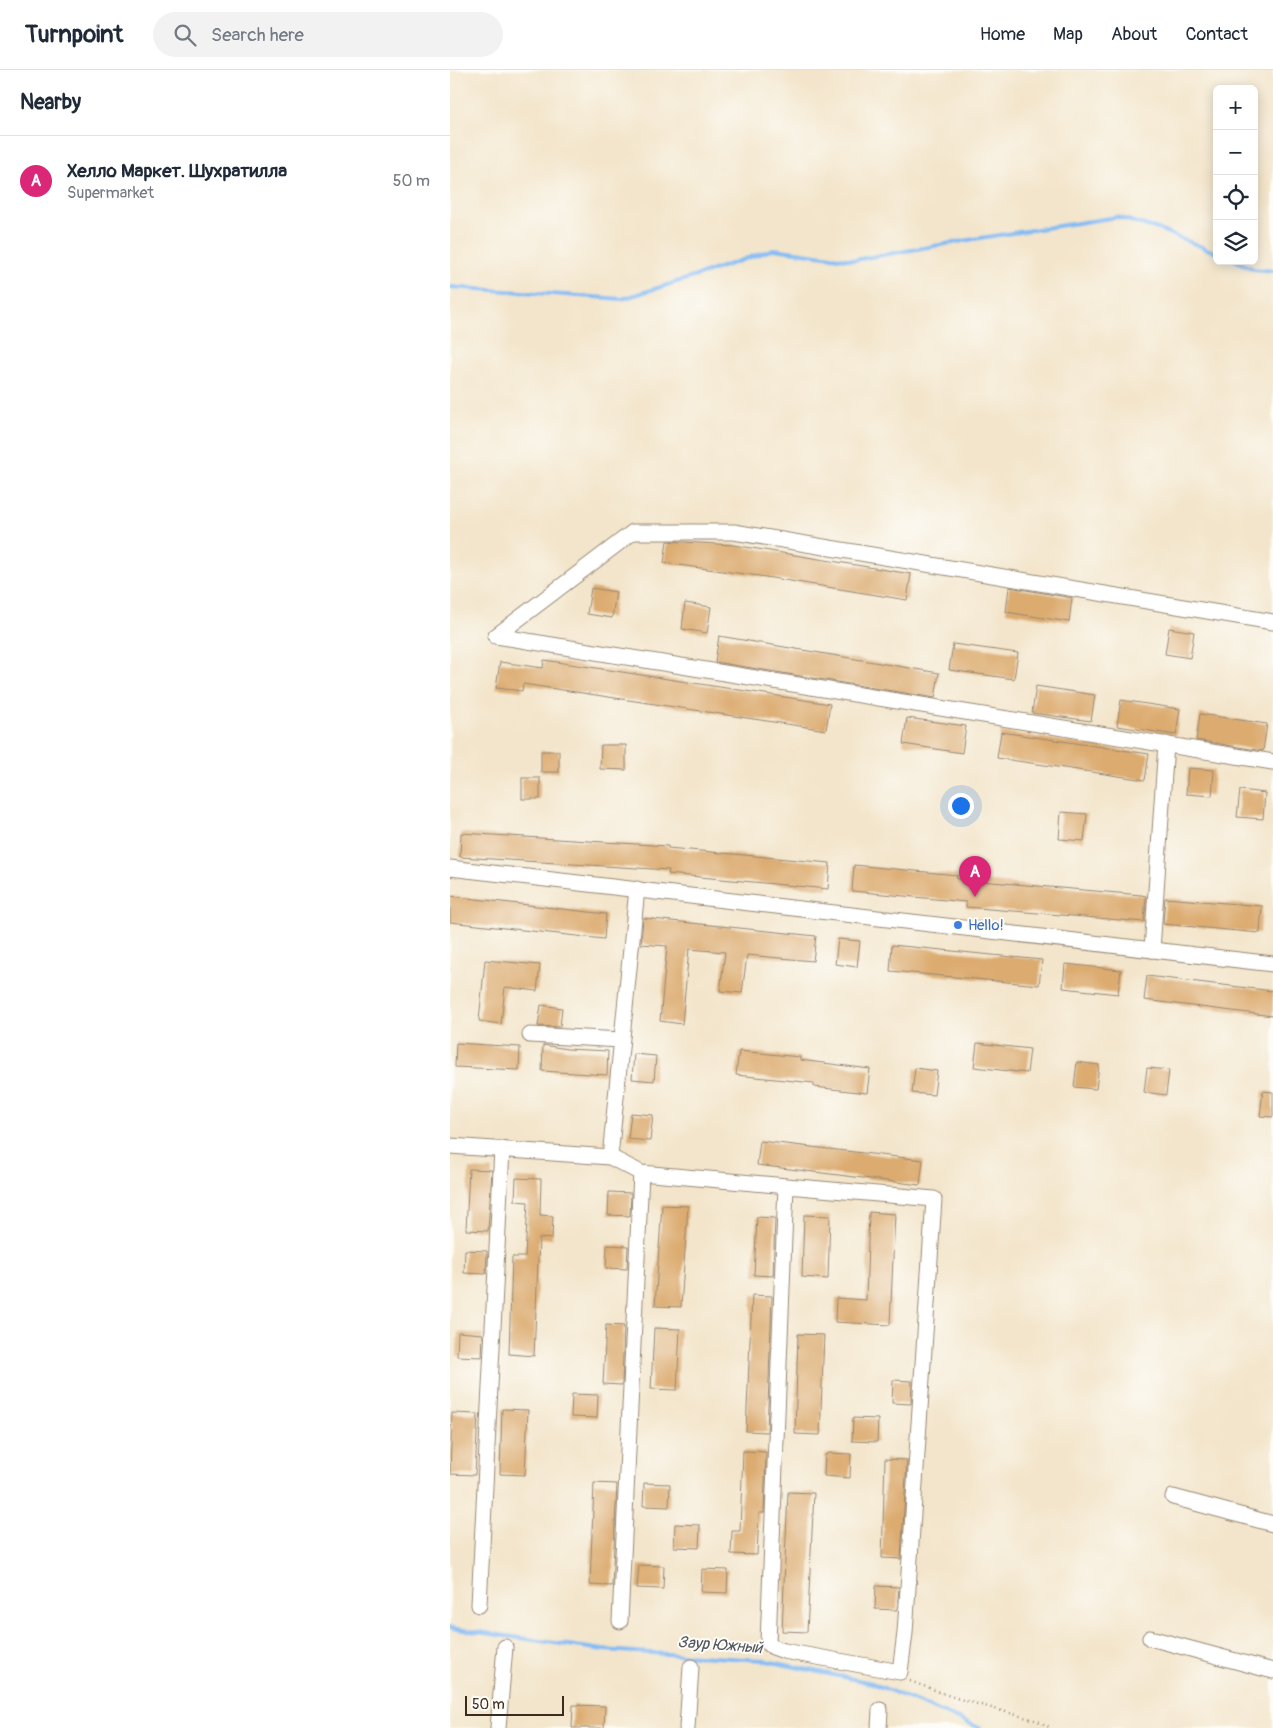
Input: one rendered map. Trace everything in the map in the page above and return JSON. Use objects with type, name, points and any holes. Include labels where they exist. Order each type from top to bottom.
[{"type":"street","points":[[1273,622],[734,532],[633,532],[496,636],[1273,762]]},
{"type":"street","points":[[1152,950],[1166,744]]},
{"type":"street","points":[[450,868],[1273,964]]},
{"type":"street","points":[[610,1157],[637,889]]},
{"type":"street","points":[[530,1035],[621,1040]]},
{"type":"street","points":[[450,1146],[610,1157],[641,1173],[934,1199],[906,1624],[900,1672],[784,1651],[768,1643],[786,1186]]},
{"type":"street","points":[[479,1605],[502,1149]]},
{"type":"street","points":[[620,1621],[641,1173]]},
{"type":"street","points":[[1173,1497],[1273,1524]]},
{"type":"street","points":[[1150,1638],[1273,1671]]},
{"type":"street","points":[[498,1728],[505,1647]]},
{"type":"street","points":[[686,1728],[691,1667]]},
{"type":"street","points":[[879,1728],[880,1710]]},
{"type":"path","points":[[900,1672],[909,1680],[956,1698],[1038,1721],[1051,1728]]},
{"type":"building","points":[[667,541],[733,545],[911,574],[907,600],[766,577],[664,563]]},
{"type":"building","points":[[1009,587],[1072,598],[1069,622],[1006,612]]},
{"type":"building","points":[[591,588],[616,592],[612,618],[587,614]]},
{"type":"building","points":[[685,603],[711,607],[707,633],[682,629]]},
{"type":"building","points":[[1169,628],[1194,632],[1190,658],[1165,654]]},
{"type":"building","points":[[719,636],[939,673],[935,698],[715,662]]},
{"type":"building","points":[[953,644],[1018,653],[1014,679],[949,670]]},
{"type":"building","points":[[544,660],[830,704],[826,730],[523,684],[522,691],[496,688],[500,662],[543,668]]},
{"type":"building","points":[[1036,686],[1095,695],[1091,721],[1032,713]]},
{"type":"building","points":[[1121,700],[1180,709],[1176,735],[1117,726]]},
{"type":"building","points":[[1200,714],[1267,724],[1263,751],[1196,740]]},
{"type":"building","points":[[907,718],[966,726],[962,753],[903,744]]},
{"type":"building","points":[[1001,732],[1149,754],[1145,780],[997,758]]},
{"type":"building","points":[[601,745],[626,745],[626,770],[600,769]]},
{"type":"building","points":[[541,751],[559,751],[559,772],[541,772]]},
{"type":"building","points":[[1188,768],[1214,770],[1212,796],[1186,794]]},
{"type":"building","points":[[522,778],[540,778],[540,799],[522,799]]},
{"type":"building","points":[[1240,790],[1265,793],[1263,819],[1237,817]]},
{"type":"building","points":[[1061,812],[1087,814],[1084,841],[1059,839]]},
{"type":"building","points":[[461,833],[668,846],[668,848],[830,863],[828,889],[668,874],[669,870],[460,857]]},
{"type":"building","points":[[854,865],[957,875],[957,879],[1141,895],[1146,896],[1144,922],[966,907],[966,902],[852,891]]},
{"type":"building","points":[[450,896],[606,914],[604,939],[450,922]]},
{"type":"building","points":[[1165,898],[1262,906],[1260,933],[1163,924]]},
{"type":"building","points":[[643,918],[816,936],[813,961],[747,955],[742,993],[720,991],[725,952],[689,949],[682,1024],[660,1021],[667,946],[641,944]]},
{"type":"building","points":[[838,939],[860,941],[857,967],[835,964]]},
{"type":"building","points":[[892,945],[1042,960],[1039,985],[890,971]]},
{"type":"building","points":[[485,960],[540,965],[537,991],[505,987],[501,1024],[479,1021]]},
{"type":"building","points":[[1065,964],[1121,970],[1118,994],[1063,988]]},
{"type":"building","points":[[1147,976],[1273,991],[1273,1016],[1144,1000]]},
{"type":"building","points":[[541,1005],[562,1008],[560,1027],[538,1026]]},
{"type":"building","points":[[456,1043],[520,1047],[519,1070],[455,1067]]},
{"type":"building","points":[[977,1043],[1030,1049],[1027,1073],[974,1067]]},
{"type":"building","points":[[543,1045],[567,1049],[608,1051],[607,1075],[542,1071]]},
{"type":"building","points":[[739,1051],[800,1057],[800,1060],[870,1069],[867,1093],[814,1087],[814,1083],[736,1075]]},
{"type":"building","points":[[634,1054],[656,1056],[654,1081],[632,1079]]},
{"type":"building","points":[[1077,1062],[1099,1065],[1096,1089],[1074,1087]]},
{"type":"building","points":[[915,1068],[937,1071],[934,1095],[912,1093]]},
{"type":"building","points":[[1147,1068],[1169,1070],[1166,1095],[1144,1092]]},
{"type":"building","points":[[1263,1091],[1273,1092],[1273,1117],[1260,1116]]},
{"type":"building","points":[[631,1113],[653,1115],[650,1141],[628,1139]]},
{"type":"building","points":[[760,1141],[923,1160],[920,1185],[757,1165]]},
{"type":"building","points":[[469,1169],[492,1170],[488,1231],[466,1230]]},
{"type":"building","points":[[516,1178],[541,1179],[540,1215],[553,1216],[552,1239],[539,1238],[534,1356],[509,1354],[512,1257],[525,1257],[528,1202],[515,1201]]},
{"type":"building","points":[[609,1192],[631,1193],[630,1216],[608,1215]]},
{"type":"building","points":[[662,1205],[688,1206],[681,1307],[655,1306]]},
{"type":"building","points":[[869,1212],[895,1214],[890,1325],[835,1322],[836,1298],[866,1300]]},
{"type":"building","points":[[804,1215],[830,1216],[828,1279],[802,1277]]},
{"type":"building","points":[[757,1217],[775,1218],[773,1276],[754,1275]]},
{"type":"building","points":[[607,1245],[628,1246],[627,1269],[606,1268]]},
{"type":"building","points":[[465,1250],[487,1251],[486,1274],[464,1273]]},
{"type":"building","points":[[752,1295],[772,1296],[767,1432],[746,1431]]},
{"type":"building","points":[[606,1325],[624,1326],[622,1385],[603,1384]]},
{"type":"building","points":[[654,1328],[680,1329],[677,1390],[651,1389]]},
{"type":"building","points":[[458,1332],[483,1334],[482,1357],[457,1356]]},
{"type":"building","points":[[798,1334],[824,1335],[820,1435],[795,1434]]},
{"type":"building","points":[[893,1380],[912,1381],[911,1404],[892,1403]]},
{"type":"building","points":[[572,1394],[598,1395],[597,1418],[571,1417]]},
{"type":"building","points":[[502,1409],[528,1410],[525,1475],[500,1474]]},
{"type":"building","points":[[452,1413],[478,1414],[475,1475],[450,1474]]},
{"type":"building","points":[[853,1418],[878,1419],[877,1442],[852,1441]]},
{"type":"building","points":[[743,1451],[766,1452],[764,1513],[759,1513],[757,1555],[731,1554],[732,1531],[740,1531]]},
{"type":"building","points":[[829,1453],[851,1454],[850,1478],[824,1476],[825,1455]]},
{"type":"building","points":[[885,1459],[907,1460],[901,1559],[882,1558]]},
{"type":"building","points":[[594,1483],[617,1484],[612,1586],[590,1585]]},
{"type":"building","points":[[644,1483],[670,1484],[669,1507],[643,1506]]},
{"type":"building","points":[[788,1492],[814,1493],[807,1632],[782,1631]]},
{"type":"building","points":[[675,1524],[700,1525],[699,1548],[674,1547]]},
{"type":"building","points":[[639,1565],[664,1566],[663,1589],[637,1588]]},
{"type":"building","points":[[702,1569],[728,1570],[727,1593],[701,1592]]},
{"type":"building","points":[[876,1586],[899,1587],[897,1610],[875,1609]]},
{"type":"building","points":[[573,1705],[605,1706],[604,1728],[572,1728]]},
{"type":"waterway","points":[[450,287],[622,299],[774,249],[854,260],[1117,217],[1158,229],[1213,251]]},
{"type":"waterway","points":[[1245,265],[1254,269],[1273,271]]},
{"type":"waterway","name":"Заур Южный","points":[[450,1628],[603,1650],[762,1660],[872,1683],[980,1728]]},
{"type":"place","name":"Хелло Маркет. Шухратилла","points":[[975,897]]},
{"type":"place","name":"Hello!","points":[[958,925]]}]
